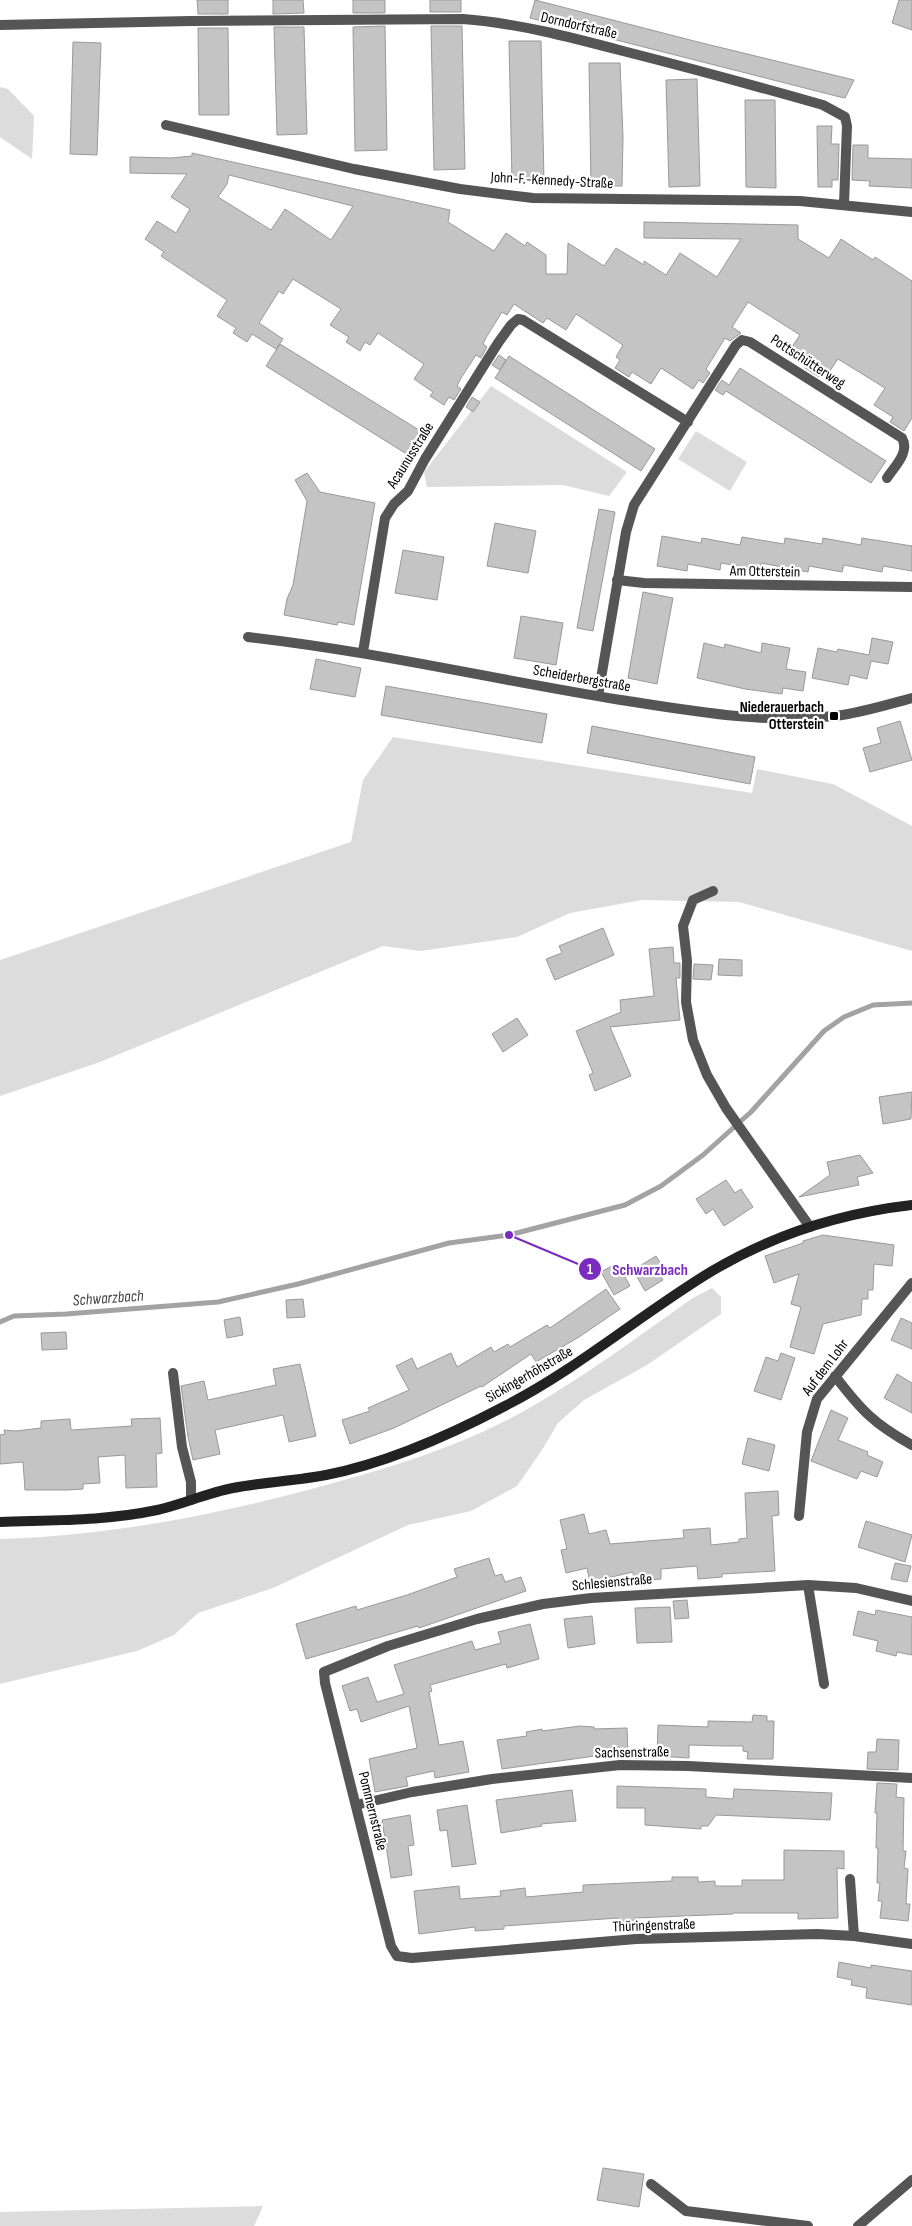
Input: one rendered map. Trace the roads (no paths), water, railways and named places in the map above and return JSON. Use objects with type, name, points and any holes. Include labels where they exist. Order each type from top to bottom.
[{"type":"main road","name":"Sickingerhöhstraße","points":[[0,1522],[74,1520],[137,1514],[230,1488],[326,1475],[409,1449],[462,1428],[547,1384],[713,1271],[780,1237],[860,1212],[912,1205]]},
{"type":"street","name":"Dorndorfstraße","points":[[0,25],[191,20],[462,19],[523,27],[717,74],[823,105],[836,111],[845,117],[847,126],[844,204]]},
{"type":"street","name":"John-F.-Kennedy-Straße","points":[[166,125],[354,169],[506,196],[800,201],[912,212]]},
{"type":"street","name":"Acaunusstraße","points":[[363,652],[385,518],[394,504],[408,491],[425,459],[498,343],[511,325],[518,319],[523,320],[688,422]]},
{"type":"street","name":"Pottschütterweg","points":[[598,696],[626,532],[634,505],[736,345],[742,340],[750,342],[902,438],[905,444],[905,451],[887,478]]},
{"type":"street","name":"Am Otterstein","points":[[617,580],[671,584],[912,587]]},
{"type":"street","name":"Scheiderbergstraße","points":[[248,637],[363,652],[598,696],[735,717],[768,719],[834,716],[856,713],[912,698]]},
{"type":"street","points":[[713,891],[693,900],[683,926],[686,961],[686,1002],[693,1040],[707,1075],[726,1108],[810,1228]]},
{"type":"street","name":"Auf dem Lohr","points":[[799,1516],[807,1432],[816,1400],[912,1283]]},
{"type":"street","points":[[173,1373],[182,1447],[191,1482],[191,1500]]},
{"type":"street","points":[[835,1376],[859,1407],[877,1423],[912,1445]]},
{"type":"street","points":[[808,1585],[824,1684]]},
{"type":"street","name":"Schlesienstraße","points":[[324,1672],[388,1646],[477,1619],[543,1604],[591,1598],[808,1585],[856,1588],[912,1601]]},
{"type":"street","name":"Pommernstraße","points":[[324,1672],[324,1683],[391,1946],[397,1956]]},
{"type":"street","name":"Sachsenstraße","points":[[356,1805],[412,1792],[492,1779],[620,1765],[688,1766],[912,1778]]},
{"type":"street","points":[[850,1878],[854,1936]]},
{"type":"street","name":"Thüringenstraße","points":[[397,1956],[412,1958],[636,1939],[817,1934],[854,1936],[912,1944]]},
{"type":"street","points":[[858,2226],[912,2180]]},
{"type":"street","points":[[652,2184],[686,2211],[808,2226]]},
{"type":"waterway","name":"Schwarzbach","points":[[0,1322],[14,1316],[66,1314],[218,1302],[298,1284],[449,1243],[509,1235],[625,1205],[661,1186],[703,1155],[751,1112],[824,1031],[844,1017],[873,1005],[912,1003]]},
{"type":"place","name":"Niederauerbach Otterstein","points":[[834,716]]},
{"type":"place","name":"Schwarzbach","points":[[509,1235]]}]
